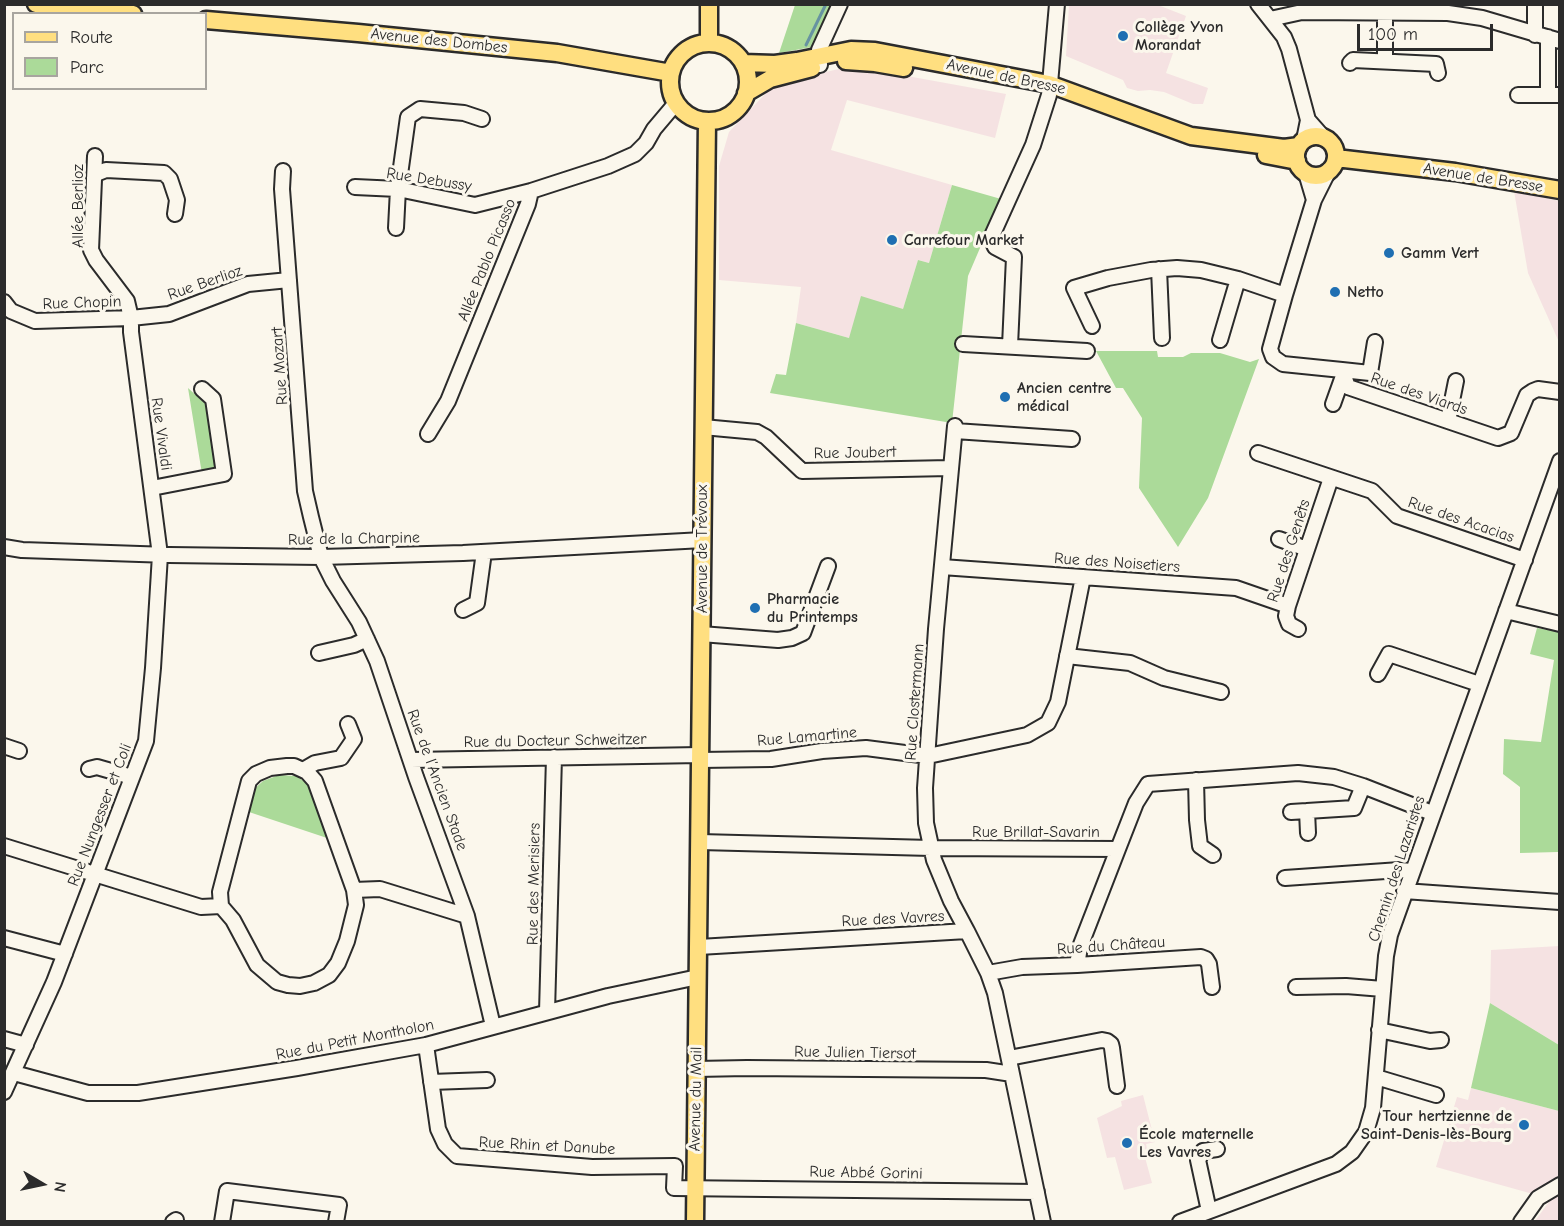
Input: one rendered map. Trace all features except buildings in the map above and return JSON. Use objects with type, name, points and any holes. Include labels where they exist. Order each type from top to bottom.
[{"type":"main road","points":[[36,4],[114,12]]},
{"type":"main road","points":[[709,4],[709,43]]},
{"type":"main road","name":"Avenue des Dombes","points":[[207,20],[557,53],[671,73]]},
{"type":"main road","points":[[709,43],[729,48],[743,63],[747,73],[746,93],[736,110],[728,116],[707,121],[690,116],[676,103],[670,83],[671,73],[681,55],[699,44],[709,43]]},
{"type":"main road","name":"Avenue de Bresse","points":[[743,63],[775,64],[849,60],[1049,90],[1162,136],[1191,143],[1302,155]]},
{"type":"main road","name":"Avenue de Bresse","points":[[746,93],[770,80],[820,61]]},
{"type":"main road","name":"Avenue de Trévoux","points":[[698,977],[707,121]]},
{"type":"main road","points":[[1314,136],[1323,137],[1334,148],[1333,164],[1318,175],[1302,155],[1314,136]]},
{"type":"main road","name":"Avenue de Bresse","points":[[1333,164],[1455,172],[1560,190]]},
{"type":"main road","name":"Avenue du Mail","points":[[695,1221],[698,977]]},
{"type":"street","points":[[820,61],[819,50],[840,4]]},
{"type":"street","points":[[1010,346],[1014,257],[995,247],[991,238],[1033,145],[1049,90],[1054,58],[1057,4]]},
{"type":"street","points":[[1258,4],[1284,37],[1289,49],[1308,120],[1302,155],[1314,200]]},
{"type":"street","points":[[1518,95],[1554,95],[1548,37],[1535,4]]},
{"type":"street","points":[[1270,19],[1303,12],[1383,10],[1469,15],[1548,37]]},
{"type":"street","points":[[1383,10],[1385,62]]},
{"type":"street","points":[[1350,63],[1353,60],[1436,64],[1438,72]]},
{"type":"street","name":"Allée Pablo Picasso","points":[[428,434],[448,401],[531,191],[608,166],[635,154],[676,103]]},
{"type":"street","points":[[396,228],[398,189],[408,117],[420,109],[464,113],[482,119]]},
{"type":"street","points":[[1308,120],[1323,137]]},
{"type":"street","name":"Allée Berlioz","points":[[95,156],[91,250],[127,301],[131,318]]},
{"type":"street","points":[[1333,164],[1314,200],[1270,349],[1273,357],[1283,364],[1342,373],[1370,373],[1375,342]]},
{"type":"street","points":[[94,178],[96,174],[105,170],[164,173],[170,178],[177,200],[176,213]]},
{"type":"street","name":"Rue Mozart","points":[[284,171],[282,189],[306,492],[321,556]]},
{"type":"street","name":"Rue Debussy","points":[[355,188],[398,189],[475,205],[531,191]]},
{"type":"street","points":[[1092,326],[1074,288],[1108,278],[1159,269],[1201,270],[1238,279],[1285,295]]},
{"type":"street","points":[[1159,269],[1162,338]]},
{"type":"street","points":[[1220,340],[1238,279]]},
{"type":"street","name":"Rue Berlioz","points":[[131,318],[169,314],[249,284],[289,280]]},
{"type":"street","name":"Rue Chopin","points":[[4,302],[11,311],[35,321],[131,318]]},
{"type":"street","name":"Rue Vivaldi","points":[[131,318],[130,332],[160,555]]},
{"type":"street","points":[[963,344],[1087,351]]},
{"type":"street","points":[[1333,404],[1342,373]]},
{"type":"street","name":"Rue des Viards","points":[[1342,373],[1348,387],[1498,438],[1511,433],[1527,395],[1538,389],[1560,392]]},
{"type":"street","points":[[1448,422],[1456,381]]},
{"type":"street","points":[[152,488],[224,474],[213,399],[202,389]]},
{"type":"street","name":"Rue Joubert","points":[[703,428],[757,432],[766,437],[802,471],[950,468]]},
{"type":"street","name":"Rue Clostermann","points":[[967,931],[951,901],[931,849],[926,823],[925,788],[955,428],[1072,439]]},
{"type":"street","name":"Rue des Acacias","points":[[1258,453],[1372,491],[1397,516],[1525,560]]},
{"type":"street","name":"Chemin des Lazaristes","points":[[1188,1220],[1323,1170],[1346,1158],[1366,1132],[1372,1116],[1386,956],[1390,935],[1432,813],[1525,560],[1530,538],[1560,461]]},
{"type":"street","name":"Rue des Genêts","points":[[1298,629],[1289,624],[1286,616],[1288,606],[1331,478]]},
{"type":"street","points":[[1279,539],[1307,549]]},
{"type":"street","name":"Rue de la Charpine","points":[[4,547],[22,550],[160,555],[321,556],[484,552],[703,540]]},
{"type":"street","points":[[463,610],[477,603],[484,552]]},
{"type":"street","name":"Rue Nungesser et Coli","points":[[4,1092],[65,954],[146,741],[160,555]]},
{"type":"street","name":"Rue de l’Ancien Stade","points":[[321,556],[377,661],[467,916],[493,1026]]},
{"type":"street","points":[[701,634],[778,640],[792,638],[803,633],[828,566]]},
{"type":"street","name":"Rue des Noisetiers","points":[[942,567],[1236,588],[1288,606]]},
{"type":"street","name":"Rue Lamartine","points":[[700,757],[771,759],[822,751],[866,748],[928,756],[1027,735],[1048,723],[1058,702],[1083,577]]},
{"type":"street","points":[[1506,612],[1560,624]]},
{"type":"street","points":[[319,654],[354,645],[367,639]]},
{"type":"street","points":[[1378,674],[1389,654],[1479,684]]},
{"type":"street","points":[[1067,656],[1130,663],[1164,678],[1221,692]]},
{"type":"street","points":[[303,770],[315,763],[341,758],[354,739],[348,724]]},
{"type":"street","points":[[4,746],[19,751]]},
{"type":"street","name":"Rue des Merisiers","points":[[547,1012],[554,757]]},
{"type":"street","name":"Rue du Docteur Schweitzer","points":[[411,760],[700,757]]},
{"type":"street","points":[[294,766],[303,770],[315,781],[354,890],[356,905],[347,941],[338,963],[329,975],[314,983],[300,986],[277,982],[257,965],[233,920],[221,906],[220,892],[249,781],[256,774],[270,768],[294,766]]},
{"type":"street","points":[[89,769],[97,767],[132,777]]},
{"type":"street","name":"Rue Brillat-Savarin","points":[[700,842],[931,849],[1118,849],[1136,803],[1148,784],[1298,773],[1334,777],[1432,813]]},
{"type":"street","points":[[1196,780],[1200,846],[1213,855]]},
{"type":"street","points":[[1291,813],[1354,808],[1363,786]]},
{"type":"street","points":[[1307,812],[1308,833]]},
{"type":"street","points":[[4,846],[201,907],[221,906]]},
{"type":"street","points":[[1077,966],[1080,947],[1118,849]]},
{"type":"street","points":[[1285,878],[1412,871]]},
{"type":"street","points":[[354,890],[380,889],[467,916]]},
{"type":"street","points":[[1404,891],[1560,902]]},
{"type":"street","name":"Rue des Vavres","points":[[699,947],[967,931],[988,973],[1009,1058],[1043,1221]]},
{"type":"street","points":[[4,938],[65,954]]},
{"type":"street","name":"Rue du Château","points":[[988,973],[1010,968],[1077,966],[1201,957],[1209,964],[1212,987]]},
{"type":"street","name":"Rue du Petit Montholon","points":[[14,1073],[88,1093],[138,1093],[426,1045],[608,996],[698,977]]},
{"type":"street","points":[[1296,987],[1346,986],[1383,989]]},
{"type":"street","points":[[1379,1030],[1430,1041],[1441,1040]]},
{"type":"street","points":[[4,1040],[26,1046]]},
{"type":"street","points":[[1009,1058],[1102,1040],[1107,1041],[1113,1048],[1117,1086]]},
{"type":"street","name":"Rue Rhin et Danube","points":[[426,1045],[438,1129],[445,1144],[457,1156],[592,1167],[675,1166],[674,1188],[695,1188]]},
{"type":"street","name":"Rue Julien Tiersot","points":[[696,1069],[986,1070],[1012,1074]]},
{"type":"street","points":[[1376,1077],[1436,1095]]},
{"type":"street","points":[[431,1082],[487,1080]]},
{"type":"street","points":[[1209,1211],[1198,1160],[1203,1151],[1217,1149]]},
{"type":"street","points":[[1521,1221],[1538,1198],[1560,1185]]},
{"type":"street","name":"Rue Abbé Gorini","points":[[695,1188],[1037,1192]]},
{"type":"street","points":[[222,1221],[227,1191],[339,1205],[336,1221]]},
{"type":"shaded area","name":"Collège Yvon Morandat","points":[[1069,5],[1158,5],[1186,16],[1166,73],[1208,88],[1203,104],[1193,104],[1164,92],[1138,91],[1127,88],[1123,80],[1066,56]]},
{"type":"shaded area","points":[[852,66],[1006,94],[995,138],[847,100],[831,150],[952,185],[929,263],[918,260],[903,309],[849,338],[796,323],[801,287],[719,280],[719,166],[729,132],[767,92],[784,83]]},
{"type":"shaded area","points":[[1514,191],[1559,201],[1559,342],[1528,273]]},
{"type":"shaded area","points":[[1560,946],[1559,1045],[1490,1003],[1491,950]]},
{"type":"shaded area","points":[[1471,1088],[1559,1111],[1559,1221],[1535,1221],[1551,1199],[1436,1167],[1457,1097],[1468,1100]]},
{"type":"shaded area","name":"École maternelle Les Vavres","points":[[1143,1095],[1155,1142],[1146,1144],[1147,1149],[1143,1150],[1152,1183],[1124,1190],[1115,1157],[1107,1158],[1097,1118],[1122,1106],[1121,1101]]},
{"type":"green space","points":[[795,5],[832,5],[812,47],[779,53]]},
{"type":"green space","points":[[952,185],[1001,199],[968,276],[952,423],[770,393],[776,374],[786,375],[796,323],[849,338],[861,296],[903,309],[918,260],[929,263]]},
{"type":"green space","points":[[1096,351],[1157,351],[1158,357],[1183,357],[1191,353],[1220,353],[1250,362],[1259,359],[1208,498],[1178,547],[1139,488],[1142,418],[1123,388],[1116,388]]},
{"type":"green space","points":[[188,388],[210,408],[217,470],[202,474]]},
{"type":"green space","points":[[1537,628],[1559,632],[1558,852],[1520,853],[1520,787],[1503,774],[1504,739],[1541,742],[1554,660],[1530,654]]},
{"type":"green space","points":[[279,775],[296,776],[308,784],[330,839],[246,811],[252,791],[263,781]]},
{"type":"green space","points":[[1490,1003],[1559,1045],[1559,1111],[1471,1088]]},
{"type":"waterway","points":[[806,45],[826,4]]},
{"type":"place","name":"Collège Yvon Morandat","points":[[1123,36]]},
{"type":"place","name":"Carrefour Market","points":[[892,240]]},
{"type":"place","name":"Gamm Vert","points":[[1389,253]]},
{"type":"place","name":"Netto","points":[[1335,292]]},
{"type":"place","name":"Ancien centre médical","points":[[1005,397]]},
{"type":"place","name":"Pharmacie du Printemps","points":[[755,608]]},
{"type":"place","name":"Tour hertzienne de Saint-Denis-lès-Bourg","points":[[1524,1125]]},
{"type":"place","name":"École maternelle Les Vavres","points":[[1127,1143]]}]
